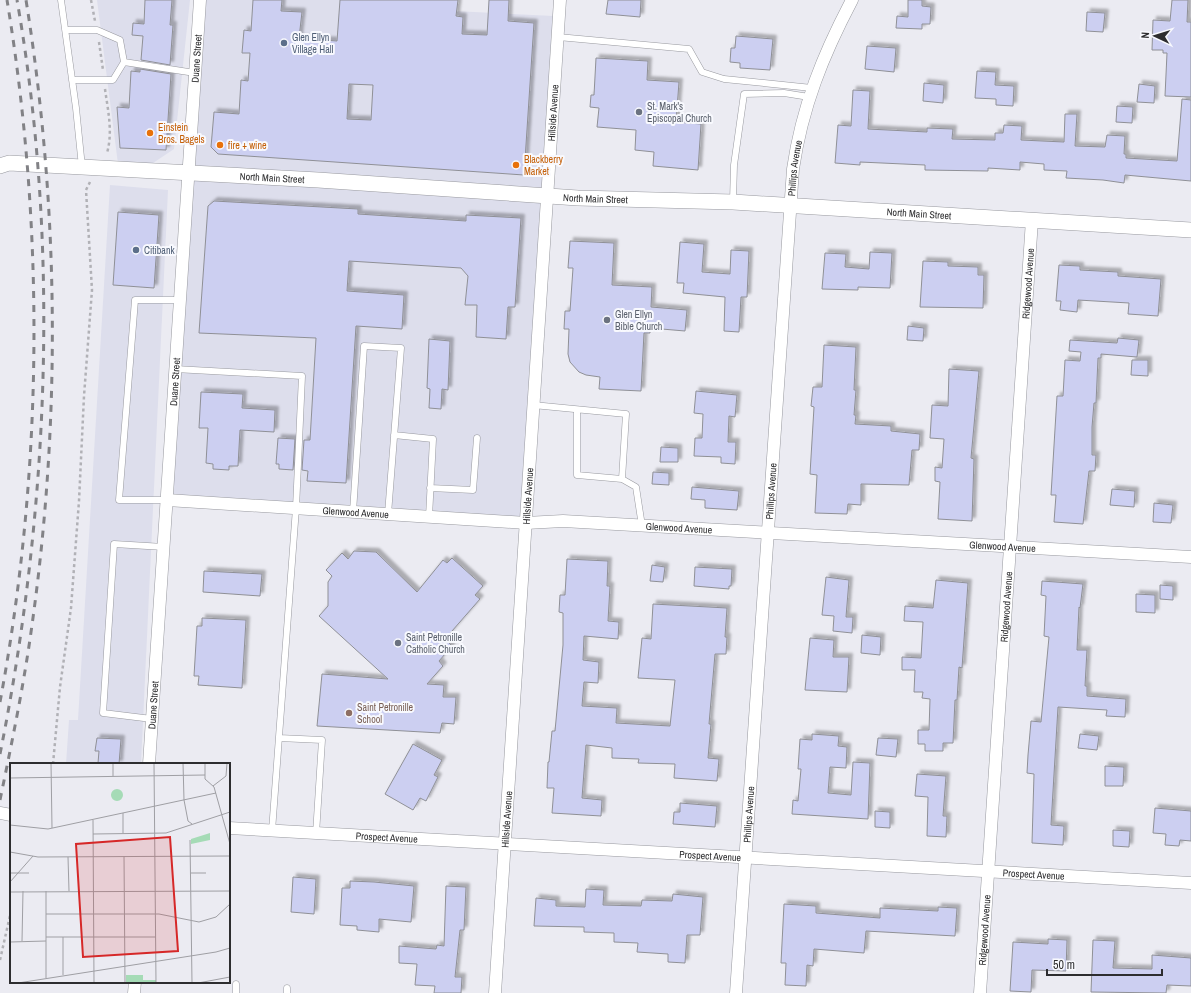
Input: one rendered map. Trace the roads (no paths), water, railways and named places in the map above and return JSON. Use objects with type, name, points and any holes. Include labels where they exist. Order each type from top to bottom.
[{"type":"street","name":"Duane Street","points":[[149,763],[187,174],[200,0]]},
{"type":"street","name":"Hillside Avenue","points":[[495,993],[560,0]]},
{"type":"street","name":"Phillips Avenue","points":[[736,993],[790,206],[797,139],[810,93],[835,31],[852,0]]},
{"type":"street","name":"North Main Street","points":[[3,163],[318,180],[578,198],[733,202],[1191,230]]},
{"type":"street","name":"Ridgewood Avenue","points":[[980,993],[1032,220]]},
{"type":"street","name":"Glenwood Avenue","points":[[167,500],[526,523],[563,521],[1191,557]]},
{"type":"street","points":[[0,814],[10,815]]},
{"type":"street","name":"Prospect Avenue","points":[[230,828],[745,859],[1191,883]]},
{"type":"street","points":[[134,993],[135,983]]},
{"type":"lane","points":[[61,0],[66,30],[82,168]]},
{"type":"lane","points":[[66,30],[97,30],[120,40],[124,62],[113,80],[72,80]]},
{"type":"lane","points":[[558,37],[689,49],[702,72],[724,79],[810,93]]},
{"type":"lane","points":[[124,62],[195,73]]},
{"type":"lane","points":[[733,202],[734,165],[744,94],[810,93]]},
{"type":"lane","points":[[167,500],[119,500],[135,300],[179,300]]},
{"type":"lane","points":[[352,512],[364,346],[401,348],[388,514]]},
{"type":"lane","points":[[175,369],[302,376],[296,508],[272,831]]},
{"type":"lane","points":[[533,405],[626,414],[622,479]]},
{"type":"lane","points":[[577,410],[577,475],[622,479],[636,488],[642,526]]},
{"type":"lane","points":[[394,435],[433,439],[429,517]]},
{"type":"lane","points":[[430,488],[473,490],[477,438]]},
{"type":"lane","points":[[152,719],[104,714],[114,544],[164,546]]},
{"type":"lane","points":[[279,738],[322,740],[316,834]]},
{"type":"lane","points":[[236,984],[236,993]]},
{"type":"railway","points":[[0,702],[14,615],[25,527],[31,439],[34,351],[33,263],[28,175],[19,87],[7,0]]},
{"type":"railway","points":[[0,754],[17,662],[29,568],[38,473],[43,377],[43,282],[39,187],[31,93],[17,0]]},
{"type":"railway","points":[[0,800],[22,691],[32,625],[48,469],[52,391],[50,234],[45,155],[37,78],[26,0]]},
{"type":"place","name":"Glen Ellyn Village Hall","points":[[284,43]]},
{"type":"place","name":"St. Mark's Episcopal Church","points":[[639,112]]},
{"type":"place","name":"Einstein Bros. Bagels","points":[[150,133]]},
{"type":"place","name":"fire + wine","points":[[220,145]]},
{"type":"place","name":"Blackberry Market","points":[[516,165]]},
{"type":"place","name":"Citibank","points":[[136,250]]},
{"type":"place","name":"Glen Ellyn Bible Church","points":[[607,320]]},
{"type":"place","name":"Saint Petronille Catholic Church","points":[[398,643]]},
{"type":"place","name":"Saint Petronille School","points":[[349,713]]}]
